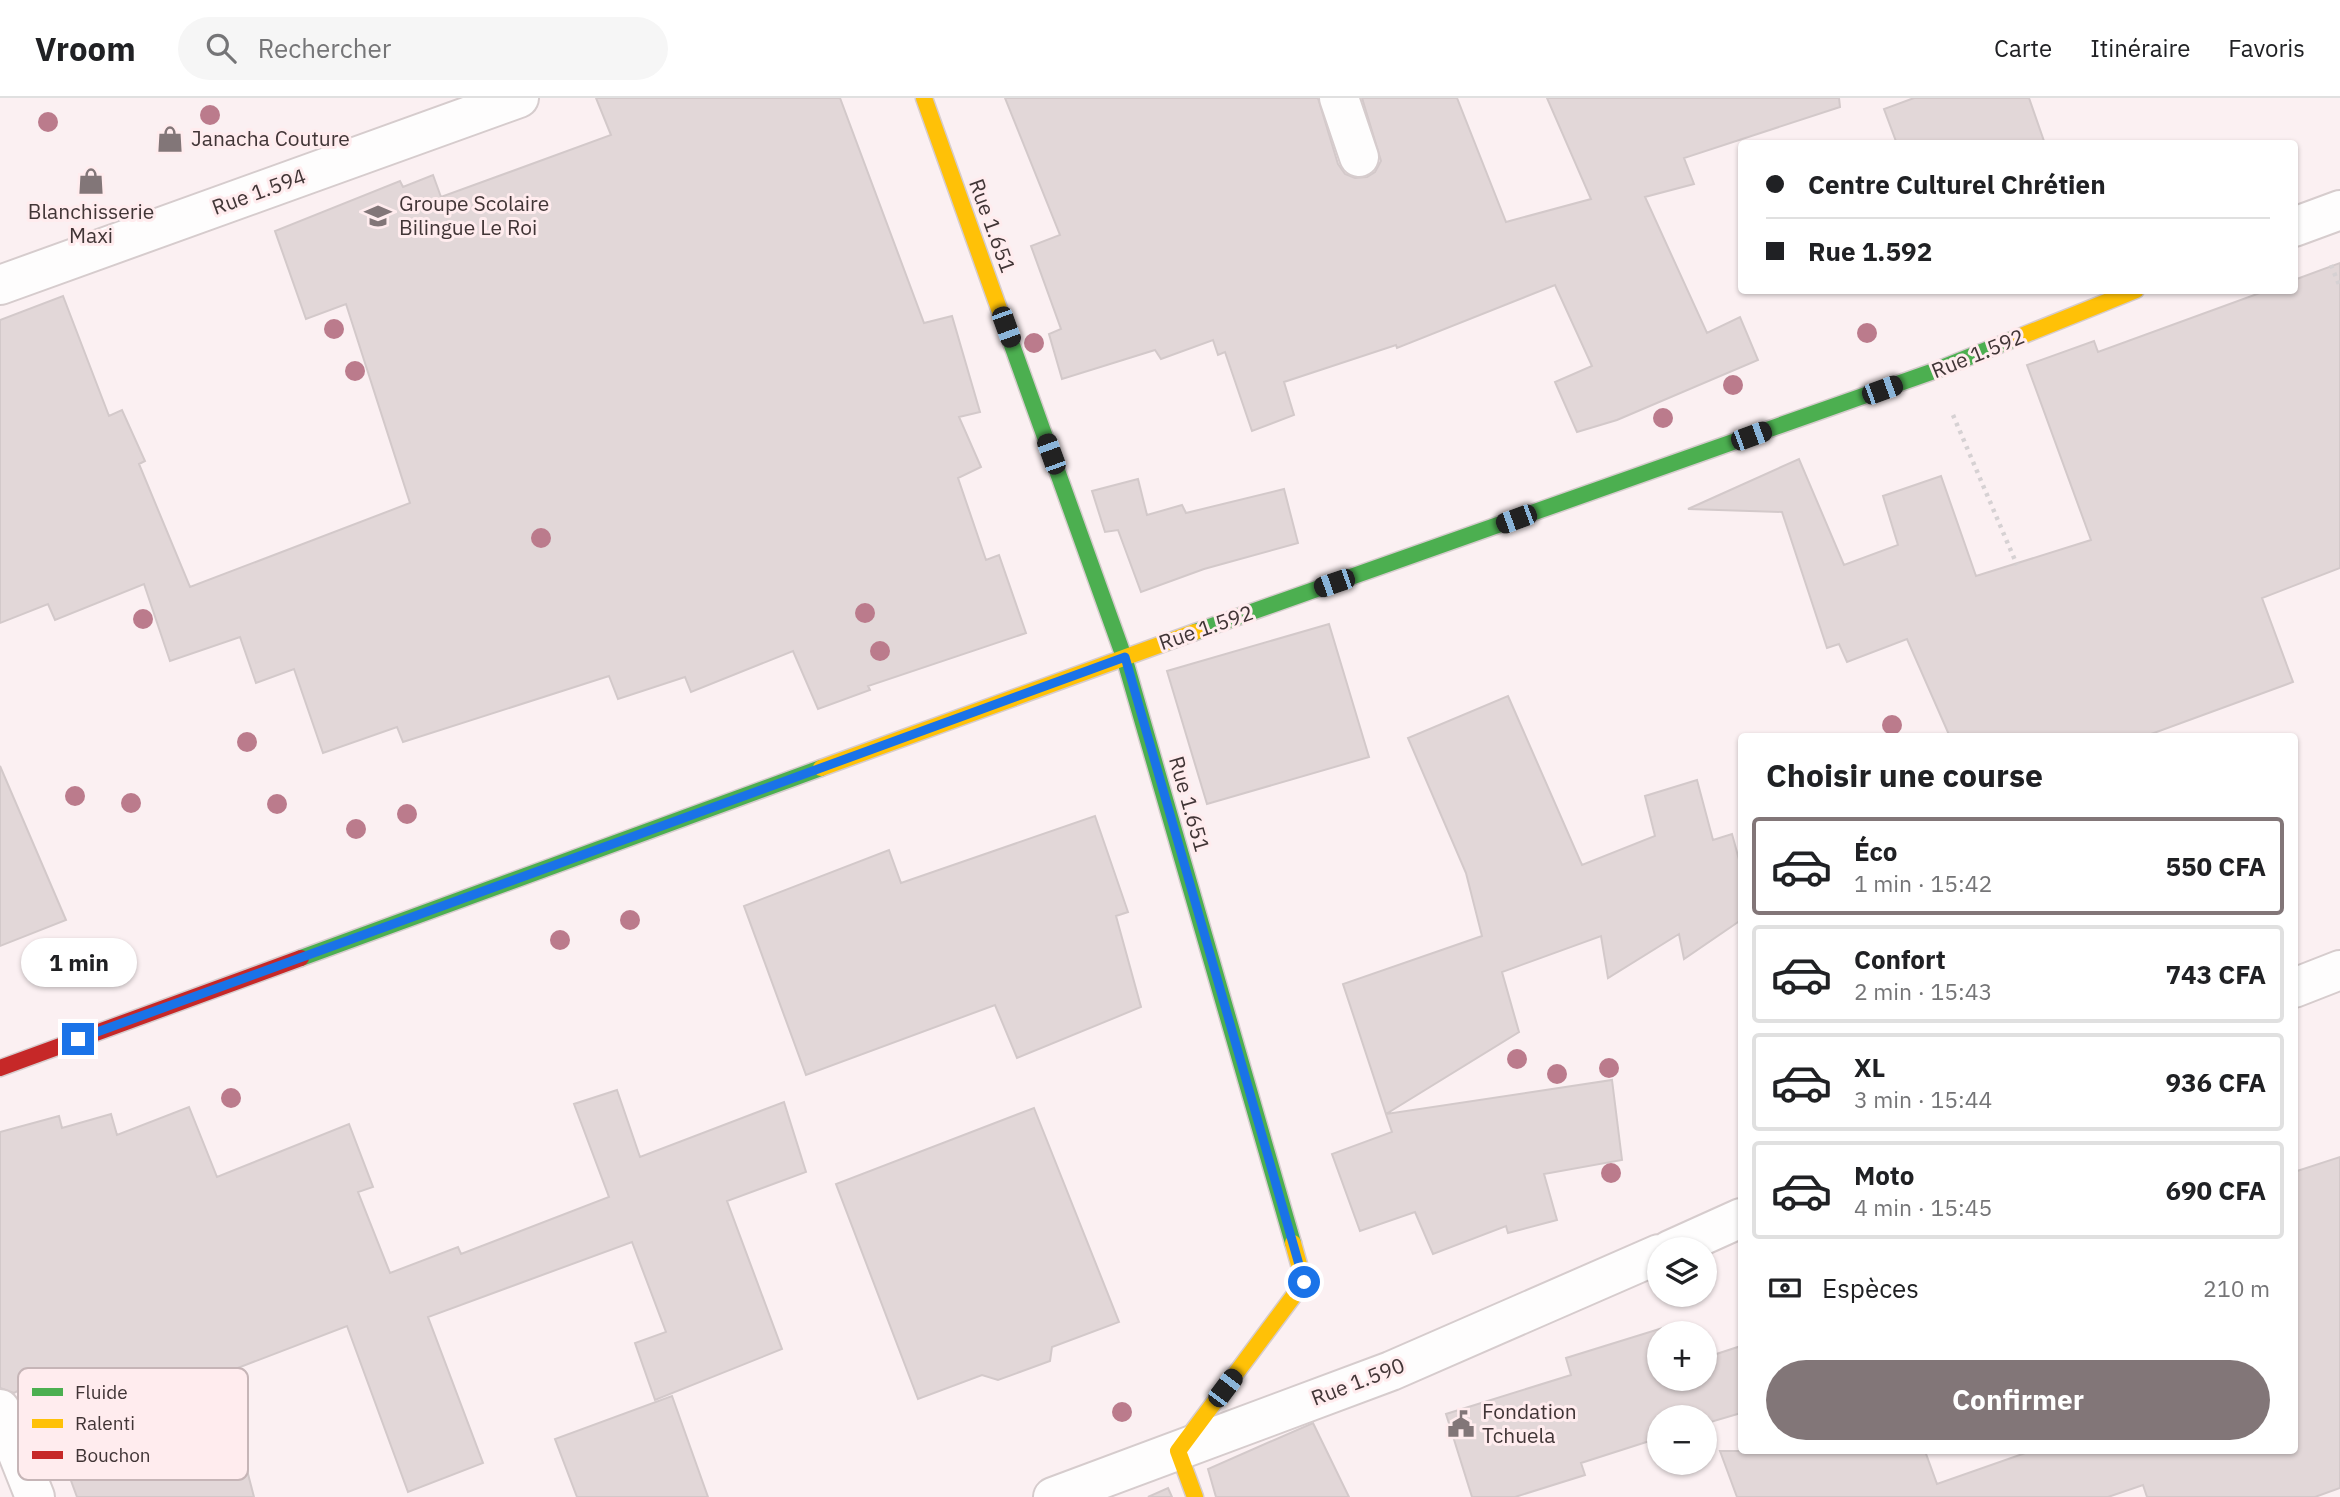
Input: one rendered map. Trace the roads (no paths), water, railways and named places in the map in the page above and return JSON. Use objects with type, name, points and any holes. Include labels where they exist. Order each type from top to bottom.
[{"type":"street","name":"Rue 1.594","points":[[0,285],[519,98]]},
{"type":"street","name":"Rue 1.651","points":[[924,98],[1125,657],[1304,1282],[1178,1451]]},
{"type":"street","points":[[1339,98],[1359,157]]},
{"type":"street","points":[[2298,226],[2340,210]]},
{"type":"street","name":"Rue 1.592","points":[[0,1068],[1125,657],[1934,371],[2126,294]]},
{"type":"street","points":[[2298,986],[2340,970]]},
{"type":"street","points":[[1699,1237],[1738,1219]]},
{"type":"street","name":"Rue 1.590","points":[[1053,1497],[1391,1371],[1647,1259]]},
{"type":"street","points":[[0,1409],[18,1454]]},
{"type":"street","points":[[1178,1451],[1195,1497]]},
{"type":"street","points":[[28,1480],[35,1497]]},
{"type":"place","name":"Janacha Couture","points":[[170,139]]},
{"type":"place","name":"Blanchisserie Maxi","points":[[91,181]]},
{"type":"place","name":"Groupe Scolaire Bilingue Le Roi","points":[[378,216]]},
{"type":"place","name":"Fondation Tchuela","points":[[1461,1424]]}]
